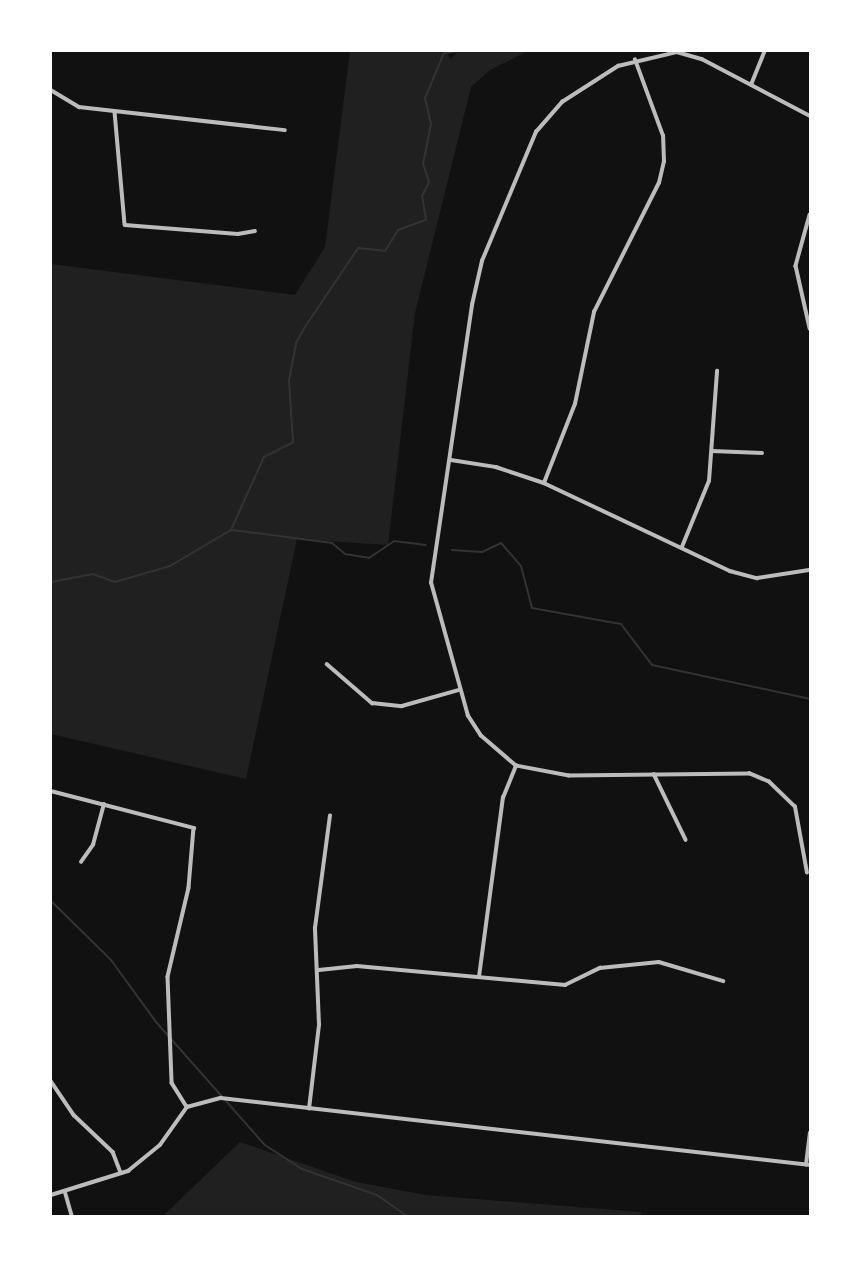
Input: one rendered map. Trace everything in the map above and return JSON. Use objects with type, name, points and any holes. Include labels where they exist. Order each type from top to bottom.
[{"type":"street","points":[[751,85],[765,51]]},
{"type":"street","points":[[807,873],[795,807],[769,782],[750,774],[569,776],[516,766],[481,736],[459,690],[431,583],[451,460],[471,304],[482,261],[536,132],[562,102],[635,60],[677,52],[702,59],[810,116]]},
{"type":"street","points":[[544,483],[575,404],[594,312],[659,183],[664,162],[663,136],[635,60]]},
{"type":"street","points":[[51,90],[79,107],[285,130]]},
{"type":"street","points":[[115,112],[125,225],[238,234],[255,230]]},
{"type":"street","points":[[810,215],[796,266],[810,328]]},
{"type":"street","points":[[682,547],[704,501],[712,451],[717,371]]},
{"type":"street","points":[[712,451],[762,453]]},
{"type":"street","points":[[451,460],[496,467],[544,483],[730,572],[757,578],[810,570]]},
{"type":"street","points":[[327,664],[372,703],[402,706],[459,690]]},
{"type":"street","points":[[479,978],[503,798],[516,766]]},
{"type":"street","points":[[654,774],[686,840]]},
{"type":"street","points":[[51,791],[181,821],[194,828],[196,836],[168,977],[172,1083],[187,1107]]},
{"type":"street","points":[[81,862],[93,845],[104,804]]},
{"type":"street","points":[[309,1110],[319,1025],[319,970],[315,928],[330,816]]},
{"type":"street","points":[[319,970],[357,965],[565,985],[600,968],[659,962],[723,981]]},
{"type":"street","points":[[51,1081],[74,1115],[113,1152],[121,1173]]},
{"type":"street","points":[[51,1195],[121,1173],[160,1145],[194,1101],[221,1098],[808,1165],[810,1133]]},
{"type":"street","points":[[65,1191],[72,1216]]},
{"type":"shaded area","points":[[350,51],[445,51],[451,59],[458,51],[528,51],[490,70],[471,87],[415,313],[388,545],[297,539],[246,779],[51,734],[51,264],[295,295],[325,247]]},
{"type":"shaded area","points":[[240,1142],[356,1182],[426,1195],[641,1212],[640,1216],[163,1216]]},
{"type":"waterway","points":[[445,53],[459,51]]},
{"type":"waterway","points":[[51,582],[93,574],[115,582],[170,566],[231,530],[264,457],[293,442],[289,380],[296,343],[305,327],[358,248],[385,251],[398,230],[426,220],[422,196],[429,182],[423,164],[431,124],[425,98],[444,53]]},
{"type":"waterway","points":[[232,530],[332,543],[345,554],[369,558],[394,541],[426,545]]},
{"type":"waterway","points":[[452,550],[482,552],[501,543],[521,566],[532,608],[621,624],[652,665],[810,699]]},
{"type":"waterway","points":[[51,901],[111,960],[156,1022],[265,1145],[302,1169],[377,1195],[407,1216]]}]
